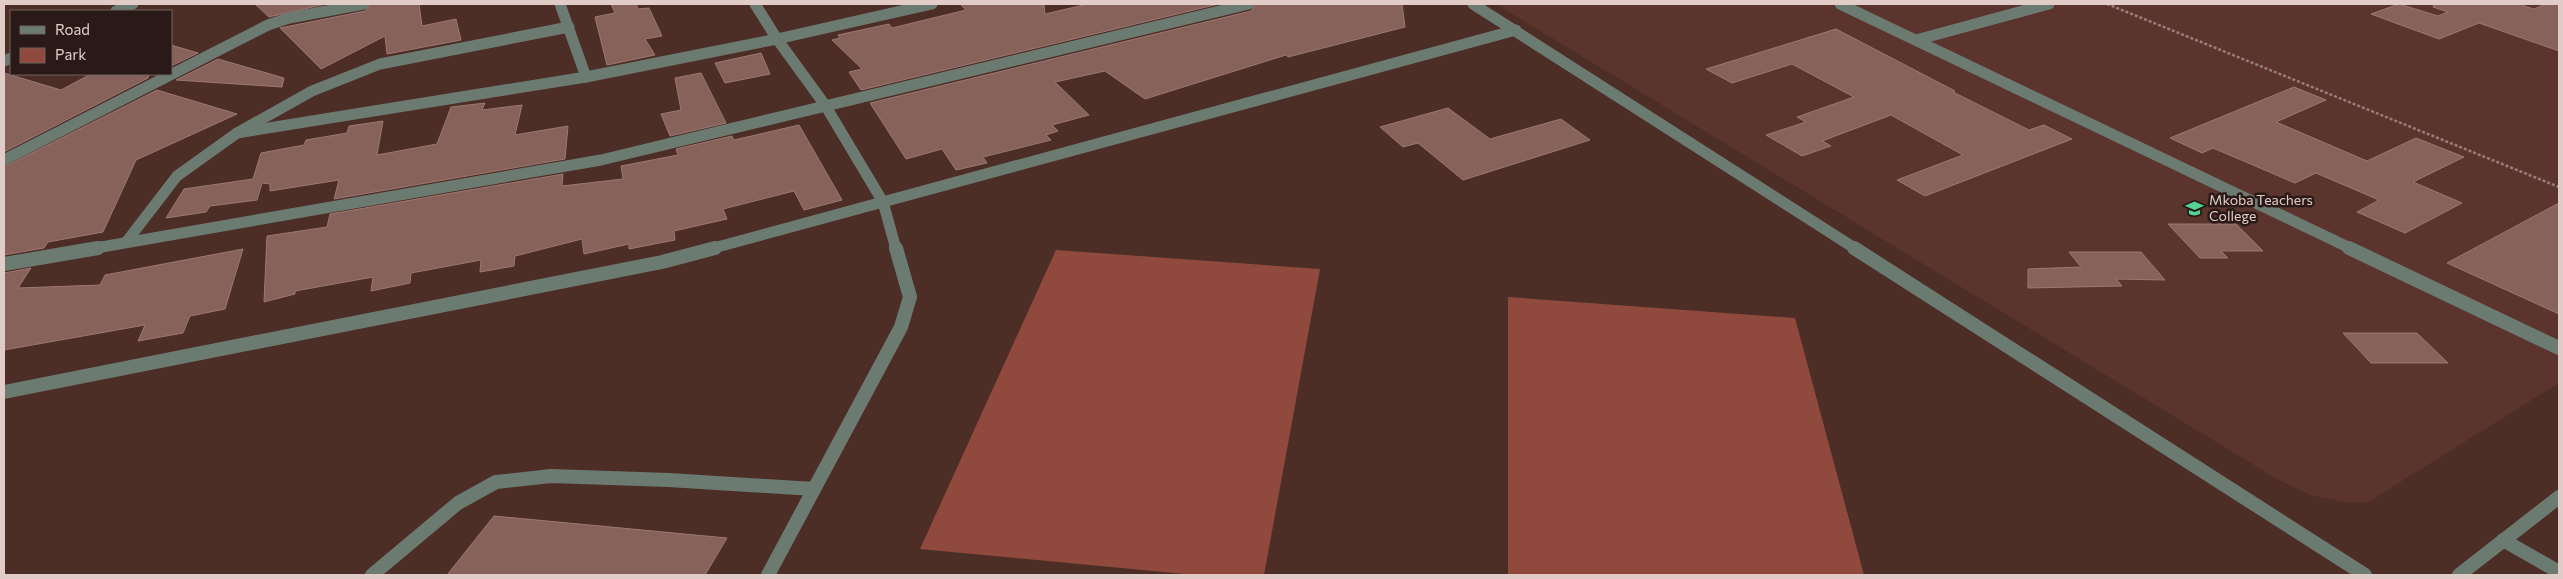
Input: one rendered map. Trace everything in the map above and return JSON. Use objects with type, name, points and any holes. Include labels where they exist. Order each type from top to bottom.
[{"type":"street","points":[[118,10],[133,4]]},
{"type":"street","points":[[172,74],[268,25],[289,18],[364,4]]},
{"type":"street","points":[[560,4],[586,77]]},
{"type":"street","points":[[755,4],[777,39],[825,106],[883,202],[910,297],[901,327],[768,575]]},
{"type":"street","points":[[237,133],[586,77],[777,39],[932,4]]},
{"type":"street","points":[[4,264],[601,160],[1249,4]]},
{"type":"street","points":[[1473,4],[2365,575]]},
{"type":"street","points":[[1840,4],[2559,348]]},
{"type":"street","points":[[1916,40],[2049,4]]},
{"type":"street","points":[[128,241],[177,176],[237,133],[312,91],[375,66],[569,27]]},
{"type":"street","points":[[4,392],[639,267],[1516,30]]},
{"type":"street","points":[[4,160],[170,75]]},
{"type":"street","points":[[372,575],[458,503],[496,482],[551,476],[669,480],[814,489]]},
{"type":"street","points":[[2459,575],[2559,497]]},
{"type":"street","points":[[2503,540],[2559,572]]},
{"type":"path","points":[[2107,4],[2559,188]]},
{"type":"shaded area","name":"Mkoba Teachers College","points":[[1496,4],[2559,4],[2559,383],[2368,502],[2351,503],[2311,495],[2277,479]]},
{"type":"green space","points":[[1056,250],[1320,269],[1264,575],[1195,575],[920,549]]},
{"type":"green space","points":[[1508,297],[1795,318],[1864,575],[1508,575]]},
{"type":"building","points":[[255,4],[326,4],[269,17]]},
{"type":"building","points":[[371,4],[419,4],[422,26],[456,19],[461,40],[387,54],[385,36],[321,69],[280,28],[365,11]]},
{"type":"building","points":[[611,4],[636,4],[638,9],[649,8],[662,36],[645,39],[655,55],[607,65],[595,17],[615,13]]},
{"type":"building","points":[[960,4],[1044,4],[1045,14],[1088,4],[1219,4],[861,90],[849,72],[862,69],[832,40],[840,38],[838,35],[889,24],[892,28],[966,10]]},
{"type":"building","points":[[1256,4],[1402,4],[1405,27],[1288,57],[1286,55],[1145,99],[1105,71],[1055,82],[1089,115],[1052,125],[1058,131],[1046,135],[1051,140],[983,157],[987,163],[956,170],[942,149],[906,159],[870,103],[1251,11]]},
{"type":"building","points":[[2399,4],[2438,16],[2448,12],[2433,7],[2434,4],[2525,4],[2524,6],[2534,9],[2546,4],[2559,4],[2559,51],[2479,23],[2439,39],[2371,14]]},
{"type":"building","points":[[1836,29],[1955,91],[1953,92],[2029,130],[2044,125],[2072,139],[1925,196],[1897,180],[1963,155],[1891,115],[1822,141],[1831,146],[1802,156],[1766,135],[1806,122],[1797,117],[1854,97],[1792,64],[1732,83],[1706,69]]},
{"type":"building","points":[[172,45],[198,53],[172,66]]},
{"type":"building","points":[[761,53],[770,74],[725,83],[715,63]]},
{"type":"building","points":[[218,59],[284,78],[282,87],[176,80]]},
{"type":"building","points":[[4,73],[61,90],[89,75],[149,75],[148,78],[4,152]]},
{"type":"building","points":[[701,73],[726,123],[670,136],[661,114],[681,110],[675,78]]},
{"type":"building","points":[[2294,87],[2326,100],[2276,122],[2367,161],[2416,138],[2464,157],[2413,182],[2462,203],[2405,233],[2357,212],[2379,200],[2316,173],[2295,183],[2213,148],[2202,153],[2170,138]]},
{"type":"building","points":[[157,90],[237,114],[136,160],[103,232],[48,242],[44,248],[4,255],[4,167]]},
{"type":"building","points":[[485,103],[482,110],[522,105],[515,135],[568,126],[565,159],[334,199],[339,180],[270,191],[270,184],[262,183],[257,200],[210,206],[206,212],[166,218],[184,189],[253,179],[261,153],[304,145],[306,140],[347,133],[349,126],[383,121],[377,155],[437,144],[451,107]]},
{"type":"building","points":[[1448,108],[1490,139],[1561,119],[1590,140],[1463,180],[1418,143],[1403,147],[1380,127]]},
{"type":"building","points":[[799,125],[842,200],[804,210],[794,191],[723,209],[727,219],[674,231],[675,240],[629,249],[629,244],[584,254],[582,239],[515,256],[514,266],[480,272],[481,260],[411,273],[410,283],[371,291],[373,277],[295,291],[295,294],[264,302],[267,236],[327,227],[330,214],[563,174],[562,186],[623,179],[621,166],[678,155],[676,149],[732,136],[734,140]]},
{"type":"building","points":[[2559,203],[2559,314],[2447,263],[2516,226]]},
{"type":"building","points":[[2168,224],[2236,224],[2263,251],[2221,251],[2228,258],[2200,258]]},
{"type":"building","points":[[243,249],[225,309],[190,316],[183,333],[138,341],[145,325],[4,350],[4,273],[31,268],[18,288],[100,285],[105,275]]},
{"type":"building","points":[[2069,252],[2141,252],[2165,280],[2116,279],[2122,286],[2028,288],[2028,269],[2081,267]]},
{"type":"building","points":[[2343,333],[2417,333],[2448,363],[2371,363]]},
{"type":"building","points":[[494,516],[727,538],[705,575],[447,575]]},
{"type":"place","name":"Mkoba Teachers College","points":[[2195,208]]}]
